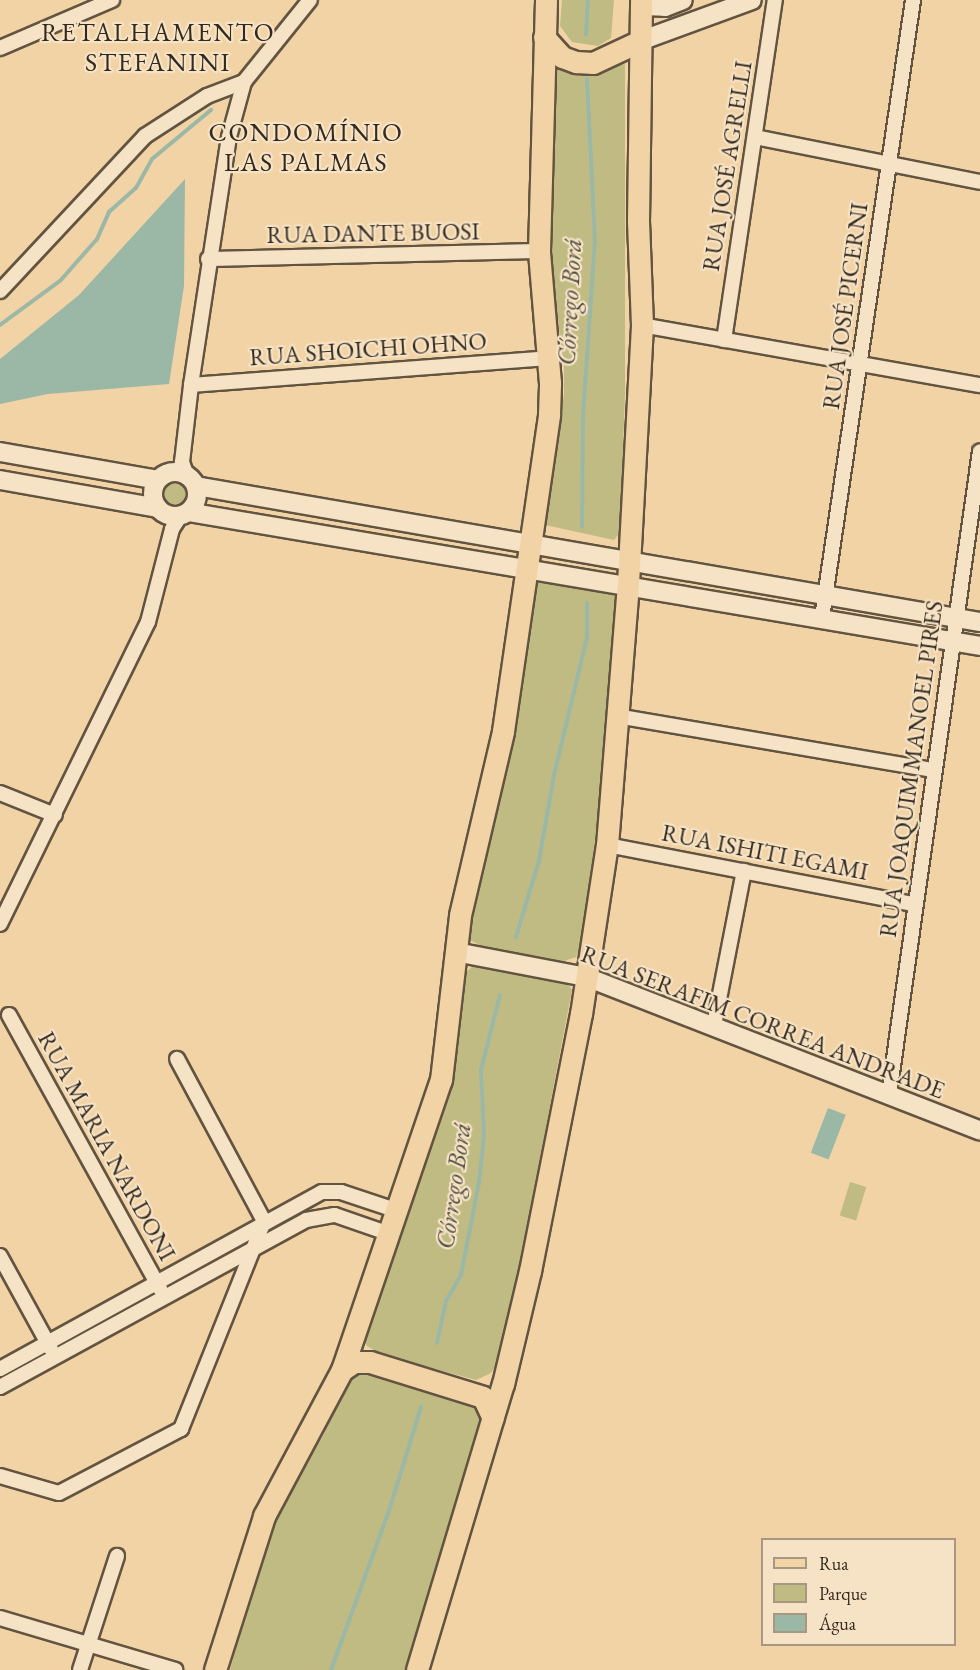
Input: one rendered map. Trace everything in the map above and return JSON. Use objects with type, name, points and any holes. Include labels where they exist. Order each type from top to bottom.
[{"type":"main road","points":[[215,1670],[264,1516],[342,1370],[395,1210],[423,1141],[441,1080],[460,915],[503,731],[528,544],[549,414],[548,358],[539,251],[546,0]]},
{"type":"main road","points":[[637,2],[665,7],[683,0]]},
{"type":"main road","points":[[544,38],[562,57],[589,63],[616,55],[640,41],[752,0]]},
{"type":"main road","points":[[589,63],[616,49],[623,40],[637,2]]},
{"type":"main road","points":[[417,1670],[503,1384],[556,1150],[607,844],[628,584],[642,325],[640,41],[637,2]]},
{"type":"main road","points":[[0,452],[179,475],[528,544],[980,622]]},
{"type":"main road","points":[[160,510],[153,494],[179,475]]},
{"type":"main road","points":[[179,475],[196,500],[181,519]]},
{"type":"main road","points":[[0,480],[160,510],[181,519],[525,566],[980,646]]},
{"type":"main road","points":[[485,560],[490,536]]},
{"type":"main road","name":"RUA SERAFIM CORREA ANDRADE","points":[[456,952],[586,977],[714,1025],[980,1131]]},
{"type":"main road","points":[[354,1336],[359,1351],[370,1362]]},
{"type":"main road","points":[[342,1370],[354,1362],[370,1362],[483,1397],[493,1418]]},
{"type":"main road","points":[[483,1397],[503,1384]]},
{"type":"street","points":[[0,48],[95,4],[112,0]]},
{"type":"street","points":[[179,475],[208,259],[229,137],[244,82],[310,0]]},
{"type":"street","name":"RUA JOSÉ AGRELLI","points":[[724,340],[775,0]]},
{"type":"street","name":"RUA JOSÉ PICERNI","points":[[822,618],[913,0]]},
{"type":"street","points":[[0,291],[145,136],[207,96],[244,82]]},
{"type":"street","points":[[754,137],[980,182]]},
{"type":"street","name":"RUA DANTE BUOSI","points":[[208,259],[539,251]]},
{"type":"street","points":[[642,325],[980,385]]},
{"type":"street","name":"RUA SHOICHI OHNO","points":[[191,385],[548,358]]},
{"type":"street","name":"RUA JOAQUIM MANOEL PIRES","points":[[889,1094],[932,770],[980,451]]},
{"type":"street","points":[[0,924],[148,622],[181,519]]},
{"type":"street","points":[[617,716],[932,770]]},
{"type":"street","points":[[0,793],[55,815]]},
{"type":"street","name":"RUA ISHITI EGAMI","points":[[607,844],[914,904]]},
{"type":"street","points":[[714,1025],[744,871]]},
{"type":"street","name":"RUA MARIA NARDONI","points":[[9,1015],[165,1298]]},
{"type":"street","points":[[177,1059],[264,1221]]},
{"type":"street","points":[[0,1369],[264,1221],[322,1192],[341,1192],[395,1210]]},
{"type":"street","points":[[322,1192],[327,1214]]},
{"type":"street","points":[[0,1387],[306,1220],[327,1214],[387,1233]]},
{"type":"street","points":[[0,1476],[59,1493],[182,1429],[264,1221]]},
{"type":"street","points":[[0,1256],[56,1357]]},
{"type":"street","points":[[80,1670],[117,1556]]},
{"type":"street","points":[[0,1618],[175,1670]]},
{"type":"green space","points":[[562,0],[614,0],[611,38],[598,46],[572,42],[560,26]]},
{"type":"green space","points":[[554,62],[584,74],[625,64],[625,393],[620,532],[614,540],[545,525],[564,394],[564,367],[552,276]]},
{"type":"green space","points":[[175,478],[186,483],[191,494],[186,505],[175,510],[164,505],[159,494],[164,483]]},
{"type":"green space","points":[[534,578],[617,595],[602,782],[582,944],[576,957],[561,962],[481,946],[470,940],[465,932]]},
{"type":"green space","points":[[477,963],[565,980],[572,990],[511,1310],[496,1366],[491,1373],[476,1380],[381,1354],[367,1346],[363,1339],[462,975]]},
{"type":"green space","points":[[850,1182],[866,1187],[856,1220],[840,1215]]},
{"type":"green space","points":[[367,1371],[479,1406],[484,1414],[407,1670],[230,1670],[271,1520],[323,1436],[345,1386],[352,1377]]},
{"type":"water","points":[[185,179],[184,286],[169,384],[48,394],[0,404],[0,359],[79,295]]},
{"type":"water","points":[[828,1108],[846,1115],[829,1160],[811,1153]]},
{"type":"waterway","name":"Córrego Borá","points":[[586,35],[588,0]]},
{"type":"waterway","name":"Córrego Borá","points":[[582,527],[583,416],[595,242],[587,79]]},
{"type":"waterway","points":[[0,325],[60,281],[97,239],[109,212],[136,188],[152,159],[211,110]]},
{"type":"waterway","name":"Córrego Borá","points":[[516,937],[539,861],[554,775],[587,638],[587,603]]},
{"type":"waterway","name":"Córrego Borá","points":[[437,1343],[446,1301],[461,1275],[479,1182],[484,1136],[481,1070],[500,995]]},
{"type":"waterway","name":"Córrego Borá","points":[[331,1670],[389,1511],[421,1407]]},
{"type":"district","name":"RETALHAMENTO STEFANINI","points":[[158,48]]},
{"type":"district","name":"CONDOMÍNIO LAS PALMAS","points":[[306,148]]}]
